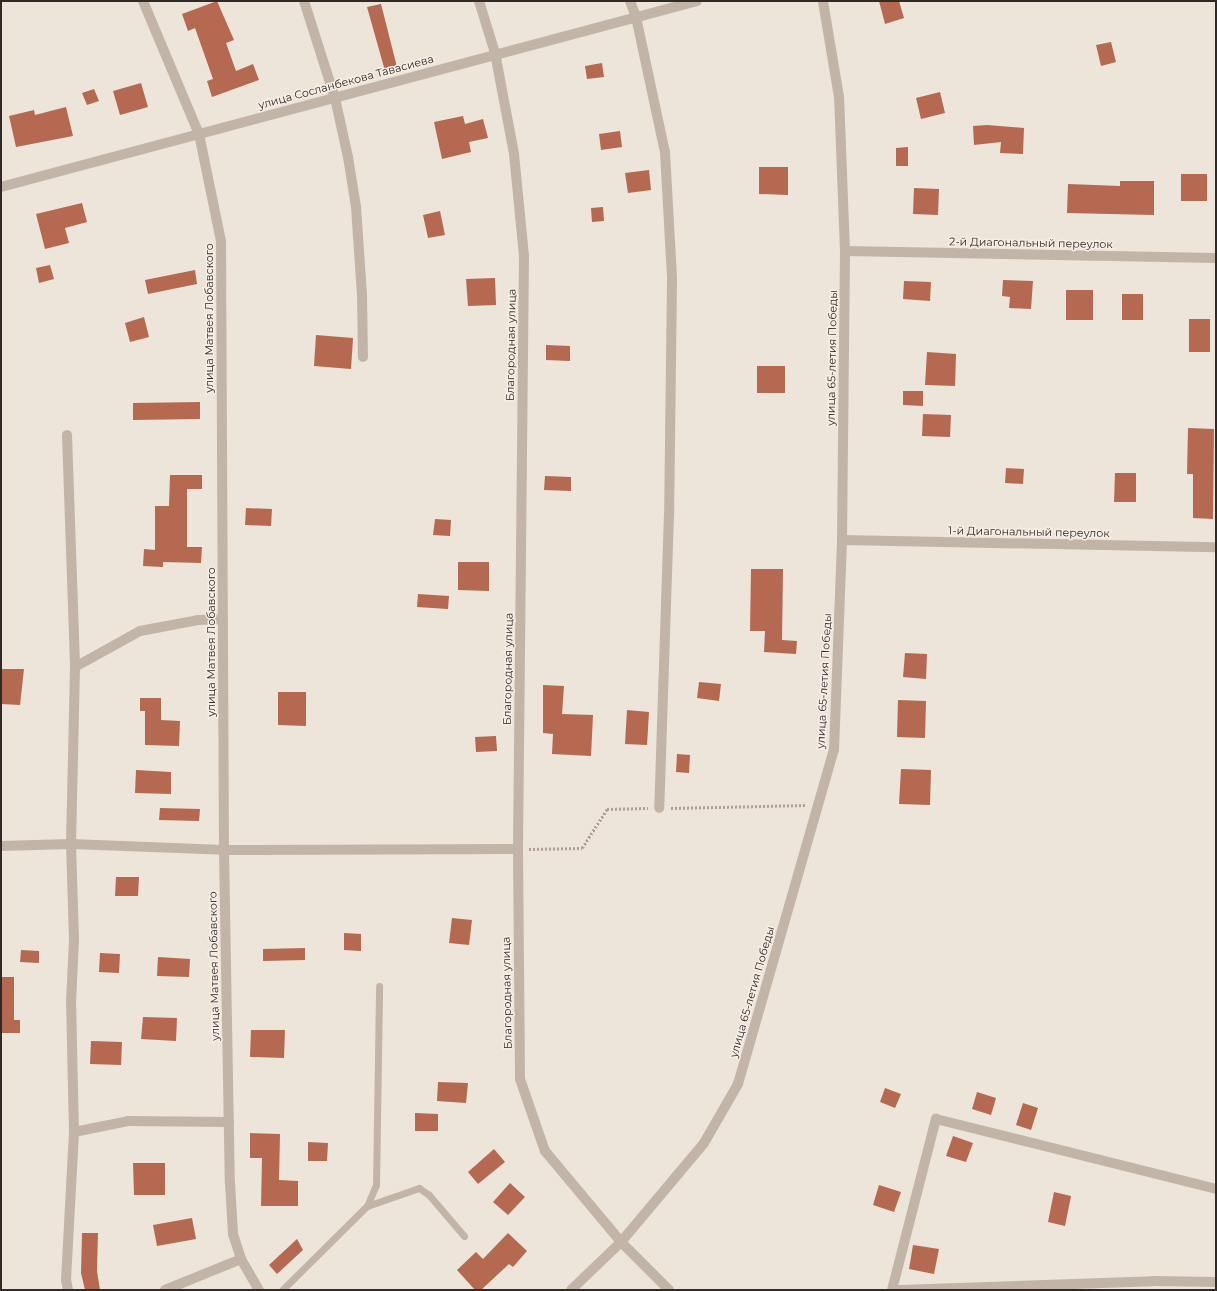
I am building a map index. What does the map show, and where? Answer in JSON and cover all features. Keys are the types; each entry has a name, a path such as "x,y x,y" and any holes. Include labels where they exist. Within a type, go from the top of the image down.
{"street":[{"name":"улица Матвея Лобавского","path":"143,1 199,134 221,241 224,850 229,1122 233,1234 241,1259 259,1290"},
{"path":"304,1 335,98 356,207 362,295 363,357"},
{"name":"Благородная улица","path":"479,1 495,53 514,154 524,256 518,849 520,1079 544,1151 621,1242 669,1290"},
{"path":"630,1 636,17 665,152 672,279 668,514 659,808"},
{"name":"улица Сосланбекова Тавасиева","path":"1,187 335,98 495,53 697,1"},
{"name":"улица 65-летия Победы","path":"571,1290 621,1242 704,1143 738,1084 834,750 842,540 845,251 839,97 823,1"},
{"name":"2-й Диагональный переулок","path":"845,251 1216,258"},
{"path":"67,435 75,667 72,844 74,940 71,1003 74,1132 66,1280 68,1290"},
{"name":"1-й Диагональный переулок","path":"842,540 1216,547"},
{"path":"75,667 140,631 198,620 223,619"},
{"path":"1,846 72,844 224,850 518,849"},
{"path":"892,1290 936,1119 1216,1189"},
{"path":"74,1132 128,1122 229,1122"},
{"path":"165,1290 241,1259"},
{"path":"900,1290 1153,1281 1216,1282"}],"lane":[{"path":"282,1290 367,1206 376,1185 379,986"},
{"path":"367,1206 419,1188 429,1194 464,1236"}],"building":[{"path":"217,1 234,40 226,43 236,71 253,64 259,80 212,97 207,81 213,79 195,28 188,31 182,14"},
{"path":"879,1 899,1 904,18 885,24"},
{"path":"381,4 397,67 385,71 367,7"},
{"path":"1111,42 1116,62 1101,66 1096,45"},
{"path":"602,63 604,77 587,79 585,66"},
{"path":"141,83 148,107 120,115 113,91"},
{"path":"94,89 99,101 87,105 82,93"},
{"path":"940,92 945,113 921,119 916,98"},
{"path":"66,107 73,136 16,147 9,116 34,110 35,115"},
{"path":"463,116 465,124 483,119 488,138 469,142 471,152 442,159 434,122"},
{"path":"987,125 1024,128 1023,154 1000,153 1001,142 974,145 973,126"},
{"path":"620,131 622,147 601,150 599,134"},
{"path":"908,147 908,166 896,166 896,148"},
{"path":"759,167 788,167 788,195 759,194"},
{"path":"649,170 651,190 628,193 625,173"},
{"path":"1181,174 1207,174 1207,201 1181,201"},
{"path":"1120,181 1154,181 1154,215 1067,213 1068,184 1120,186"},
{"path":"914,188 939,189 938,215 913,214"},
{"path":"82,203 87,222 65,228 69,243 45,249 36,214"},
{"path":"603,207 604,221 592,222 591,208"},
{"path":"440,211 445,235 428,238 423,215"},
{"path":"50,265 54,279 39,283 36,268"},
{"path":"195,270 197,284 148,294 145,280"},
{"path":"495,278 496,305 468,306 466,279"},
{"path":"1003,280 1033,281 1031,309 1009,308 1010,297 1002,296"},
{"path":"904,281 931,282 930,301 903,299"},
{"path":"1066,290 1093,290 1093,320 1066,320"},
{"path":"1122,294 1143,294 1143,320 1122,320"},
{"path":"144,317 149,337 130,342 125,323"},
{"path":"1189,319 1210,319 1210,352 1189,352"},
{"path":"316,335 353,338 351,369 314,366"},
{"path":"546,345 570,346 570,361 546,360"},
{"path":"927,352 956,354 955,386 925,385"},
{"path":"757,366 785,366 785,393 757,393"},
{"path":"903,391 923,391 923,406 903,405"},
{"path":"200,402 200,419 133,420 133,403"},
{"path":"923,414 951,415 950,437 922,436"},
{"path":"1188,428 1214,429 1213,519 1193,518 1193,474 1187,474"},
{"path":"1006,468 1024,469 1023,484 1005,483"},
{"path":"1115,473 1136,473 1136,502 1114,502"},
{"path":"170,475 202,475 202,489 187,489 187,547 202,547 201,563 163,562 163,567 143,566 144,549 155,550 155,506 169,506"},
{"path":"545,476 571,477 571,491 544,490"},
{"path":"246,508 272,509 271,526 245,525"},
{"path":"435,519 451,520 450,536 433,535"},
{"path":"458,562 489,562 489,591 458,590"},
{"path":"751,569 783,569 782,640 797,641 796,654 764,652 765,631 750,631"},
{"path":"418,594 449,596 448,609 417,607"},
{"path":"905,653 927,654 926,679 903,677"},
{"path":"1,669 24,669 20,705 1,704"},
{"path":"699,682 721,684 719,701 697,698"},
{"path":"543,685 564,686 562,714 593,715 591,756 552,754 553,734 543,733"},
{"path":"278,692 306,692 306,726 278,725"},
{"path":"140,698 161,698 161,720 180,721 179,746 145,745 145,711 140,711"},
{"path":"898,700 926,701 925,738 897,737"},
{"path":"627,710 649,712 647,745 625,744"},
{"path":"496,736 497,751 476,752 475,737"},
{"path":"677,754 690,755 689,773 676,772"},
{"path":"901,769 931,770 930,805 899,804"},
{"path":"136,770 171,772 171,794 135,793"},
{"path":"160,808 200,809 199,821 159,820"},
{"path":"116,877 139,877 138,896 115,896"},
{"path":"452,918 472,920 469,945 449,943"},
{"path":"344,933 361,934 361,951 344,950"},
{"path":"305,948 305,960 263,961 263,949"},
{"path":"21,950 39,951 39,963 20,962"},
{"path":"100,953 120,954 119,973 99,972"},
{"path":"158,957 190,959 189,977 157,976"},
{"path":"1,977 14,977 14,1020 20,1020 20,1033 1,1033"},
{"path":"143,1017 177,1018 176,1041 141,1039"},
{"path":"251,1030 285,1030 284,1058 250,1057"},
{"path":"91,1041 122,1042 121,1065 90,1064"},
{"path":"438,1082 468,1083 466,1103 437,1101"},
{"path":"885,1088 901,1094 895,1108 880,1102"},
{"path":"977,1092 996,1098 991,1115 972,1109"},
{"path":"1023,1103 1038,1108 1031,1130 1016,1125"},
{"path":"415,1113 438,1114 438,1131 415,1131"},
{"path":"250,1133 280,1134 279,1180 298,1181 298,1206 261,1206 262,1158 250,1158"},
{"path":"953,1136 973,1143 966,1162 946,1156"},
{"path":"308,1142 328,1143 327,1161 308,1161"},
{"path":"494,1149 505,1162 478,1184 468,1172"},
{"path":"133,1163 165,1163 165,1195 134,1195"},
{"path":"510,1183 525,1197 508,1215 493,1202"},
{"path":"879,1185 901,1192 894,1212 873,1205"},
{"path":"1054,1192 1071,1196 1065,1226 1048,1222"},
{"path":"192,1218 196,1239 157,1246 153,1225"},
{"path":"82,1233 98,1233 97,1271 100,1290 85,1290 81,1273"},
{"path":"508,1233 527,1251 513,1267 509,1264 481,1290 475,1290 457,1270 476,1252 483,1259"},
{"path":"297,1239 303,1250 277,1274 269,1265"},
{"path":"913,1245 939,1249 934,1274 909,1269"}]}
